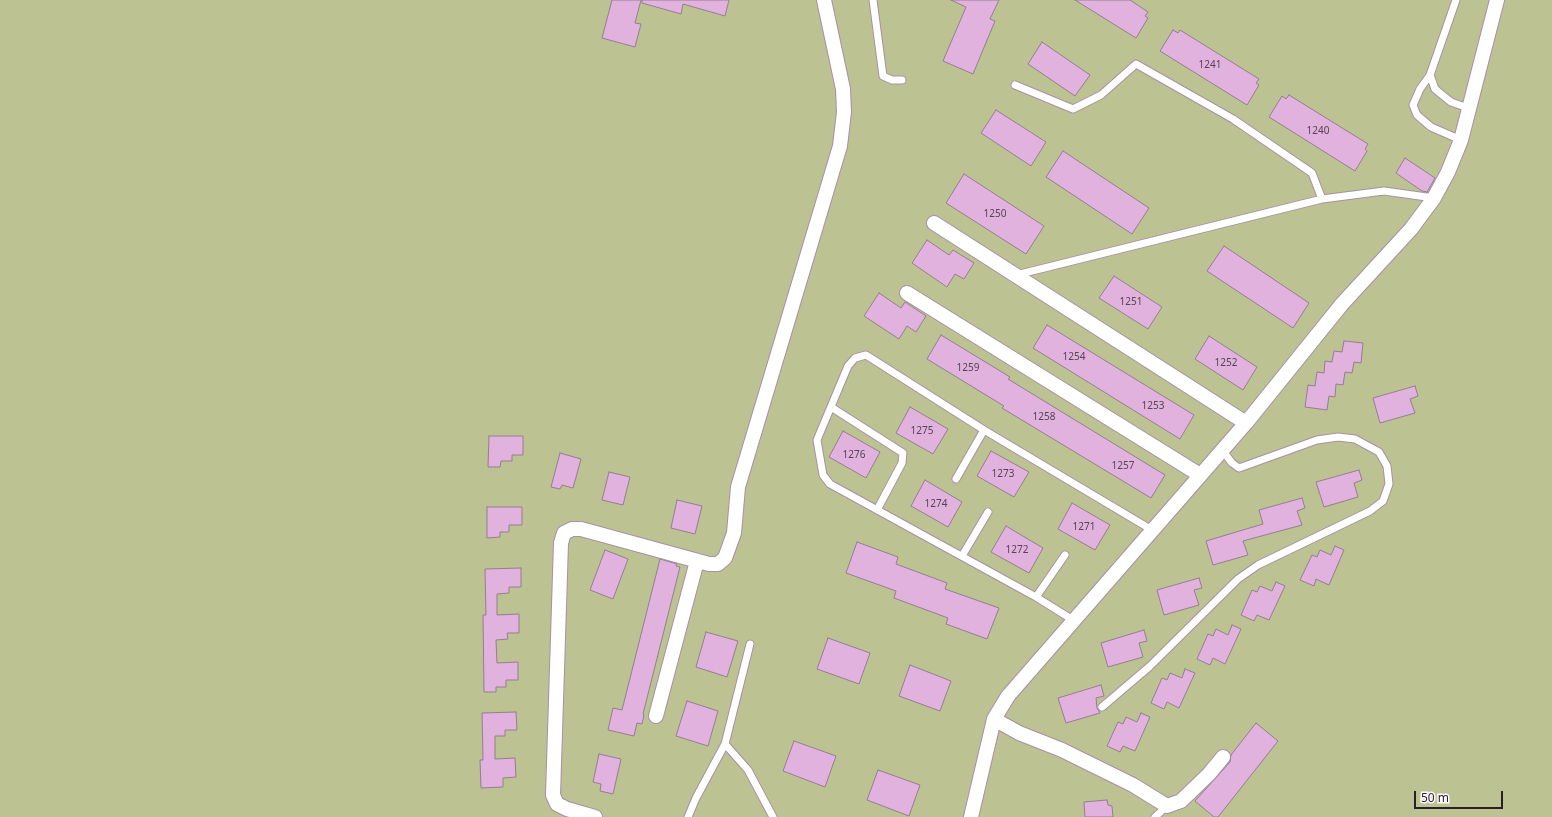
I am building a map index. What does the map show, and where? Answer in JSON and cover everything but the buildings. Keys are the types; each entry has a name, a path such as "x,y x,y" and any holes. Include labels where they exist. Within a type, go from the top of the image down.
{"street":[{"path":"595,817 567,810 557,804 553,795 561,543 564,533 572,529 581,529 709,564 718,564 725,558 734,533 738,487 840,146 844,112 843,89 824,0"},
{"path":"971,817 994,719 1008,696 1246,423 1342,304 1411,230 1434,198 1448,172 1461,140 1497,0"},
{"path":"934,223 1246,423"},
{"path":"907,293 1200,475"},
{"path":"656,716 698,561"},
{"path":"994,719 1019,733 1062,750 1133,785 1167,806 1181,801 1209,774 1223,757"}],"lane":[{"path":"874,0 883,76 892,80 902,80"},
{"path":"1456,0 1430,75 1420,88 1413,105 1417,115 1431,127 1461,140"},
{"path":"1015,85 1073,109 1101,95 1136,64 1233,119 1312,173 1322,199"},
{"path":"1430,75 1435,89 1451,102 1468,108"},
{"path":"1015,275 1322,199 1384,191 1434,198"},
{"path":"1073,620 1036,597 830,484 823,474 817,440 848,366 855,358 866,355 984,430 1152,530"},
{"path":"831,407 903,453 902,463 877,510"},
{"path":"956,479 984,430"},
{"path":"1102,707 1149,667 1238,579 1258,565 1370,511 1383,501 1389,484 1387,466 1379,452 1354,439 1338,437 1317,440 1239,468 1232,463 1222,450"},
{"path":"962,556 988,512"},
{"path":"1036,597 1065,556"},
{"path":"688,817 696,798 725,744 750,644"},
{"path":"725,744 748,770 773,817"},
{"path":"1155,817 1167,806"}],"green space":[{"path":"0,0 1552,0 1552,817 0,817"}]}
